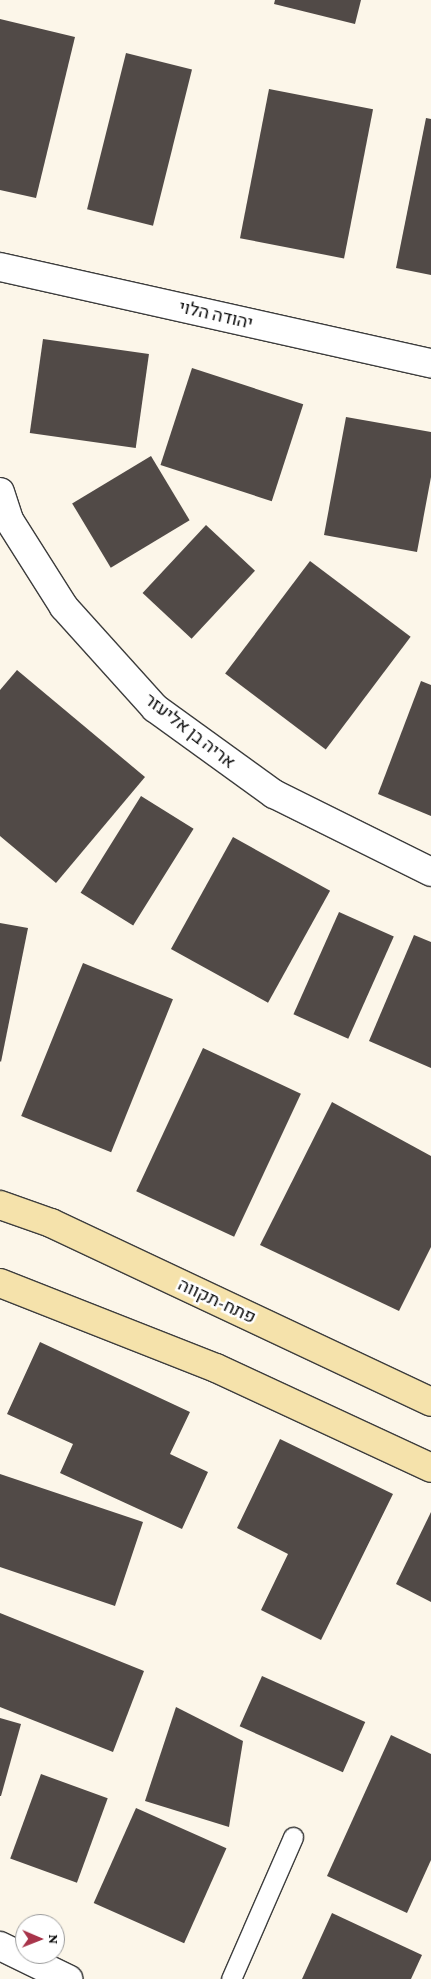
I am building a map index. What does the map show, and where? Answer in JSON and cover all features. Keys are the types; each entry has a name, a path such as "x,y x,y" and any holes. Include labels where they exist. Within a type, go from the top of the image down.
{"main road":[{"name":"פתח-תקווה","path":"0,1205 51,1223 431,1402"},
{"path":"0,1283 216,1368 431,1468"}],"street":[{"name":"יהודה הלוי","path":"0,267 431,363"},
{"name":"אריה בן אליעזר","path":"0,492 9,520 64,606 155,708 274,794 431,872"},
{"path":"0,1946 68,1979"}],"lane":[{"path":"231,1979 293,1837"}],"building":[{"path":"275,0 361,0 355,24 274,4"},
{"path":"0,19 75,37 36,198 0,190"},
{"path":"126,53 192,69 153,226 87,209"},
{"path":"269,89 373,109 344,258 240,238"},
{"path":"426,118 431,119 431,275 396,268"},
{"path":"43,339 149,354 136,448 30,433"},
{"path":"192,368 303,404 272,501 160,465"},
{"path":"346,417 431,432 431,477 417,552 324,535"},
{"path":"151,456 190,520 111,568 72,503"},
{"path":"206,525 255,571 192,639 143,593"},
{"path":"310,561 411,637 326,749 225,674"},
{"path":"17,670 145,777 56,883 0,836 0,690"},
{"path":"421,681 431,685 431,816 378,794"},
{"path":"141,796 194,829 133,926 81,893"},
{"path":"233,837 330,891 268,1003 171,949"},
{"path":"339,912 394,936 348,1039 293,1014"},
{"path":"0,923 28,928 1,1062 0,1061"},
{"path":"414,935 431,942 431,1068 369,1041"},
{"path":"83,963 173,999 111,1152 21,1116"},
{"path":"203,1048 301,1094 234,1237 136,1191"},
{"path":"332,1102 431,1156 431,1247 399,1311 260,1245"},
{"path":"40,1342 190,1412 170,1454 208,1472 182,1529 60,1473 73,1444 7,1414"},
{"path":"280,1439 393,1494 321,1640 261,1610 288,1554 237,1528"},
{"path":"0,1474 143,1522 115,1606 0,1567"},
{"path":"431,1512 431,1602 396,1584"},
{"path":"0,1613 144,1671 113,1752 0,1707"},
{"path":"262,1676 365,1722 343,1772 240,1726"},
{"path":"176,1707 243,1741 229,1827 145,1801"},
{"path":"0,1718 21,1724 1,1796 0,1796"},
{"path":"391,1735 431,1754 431,1860 407,1913 327,1876"},
{"path":"41,1774 108,1798 77,1883 10,1859"},
{"path":"136,1808 226,1848 184,1943 94,1903"},
{"path":"332,1913 422,1955 411,1979 302,1979"}]}
